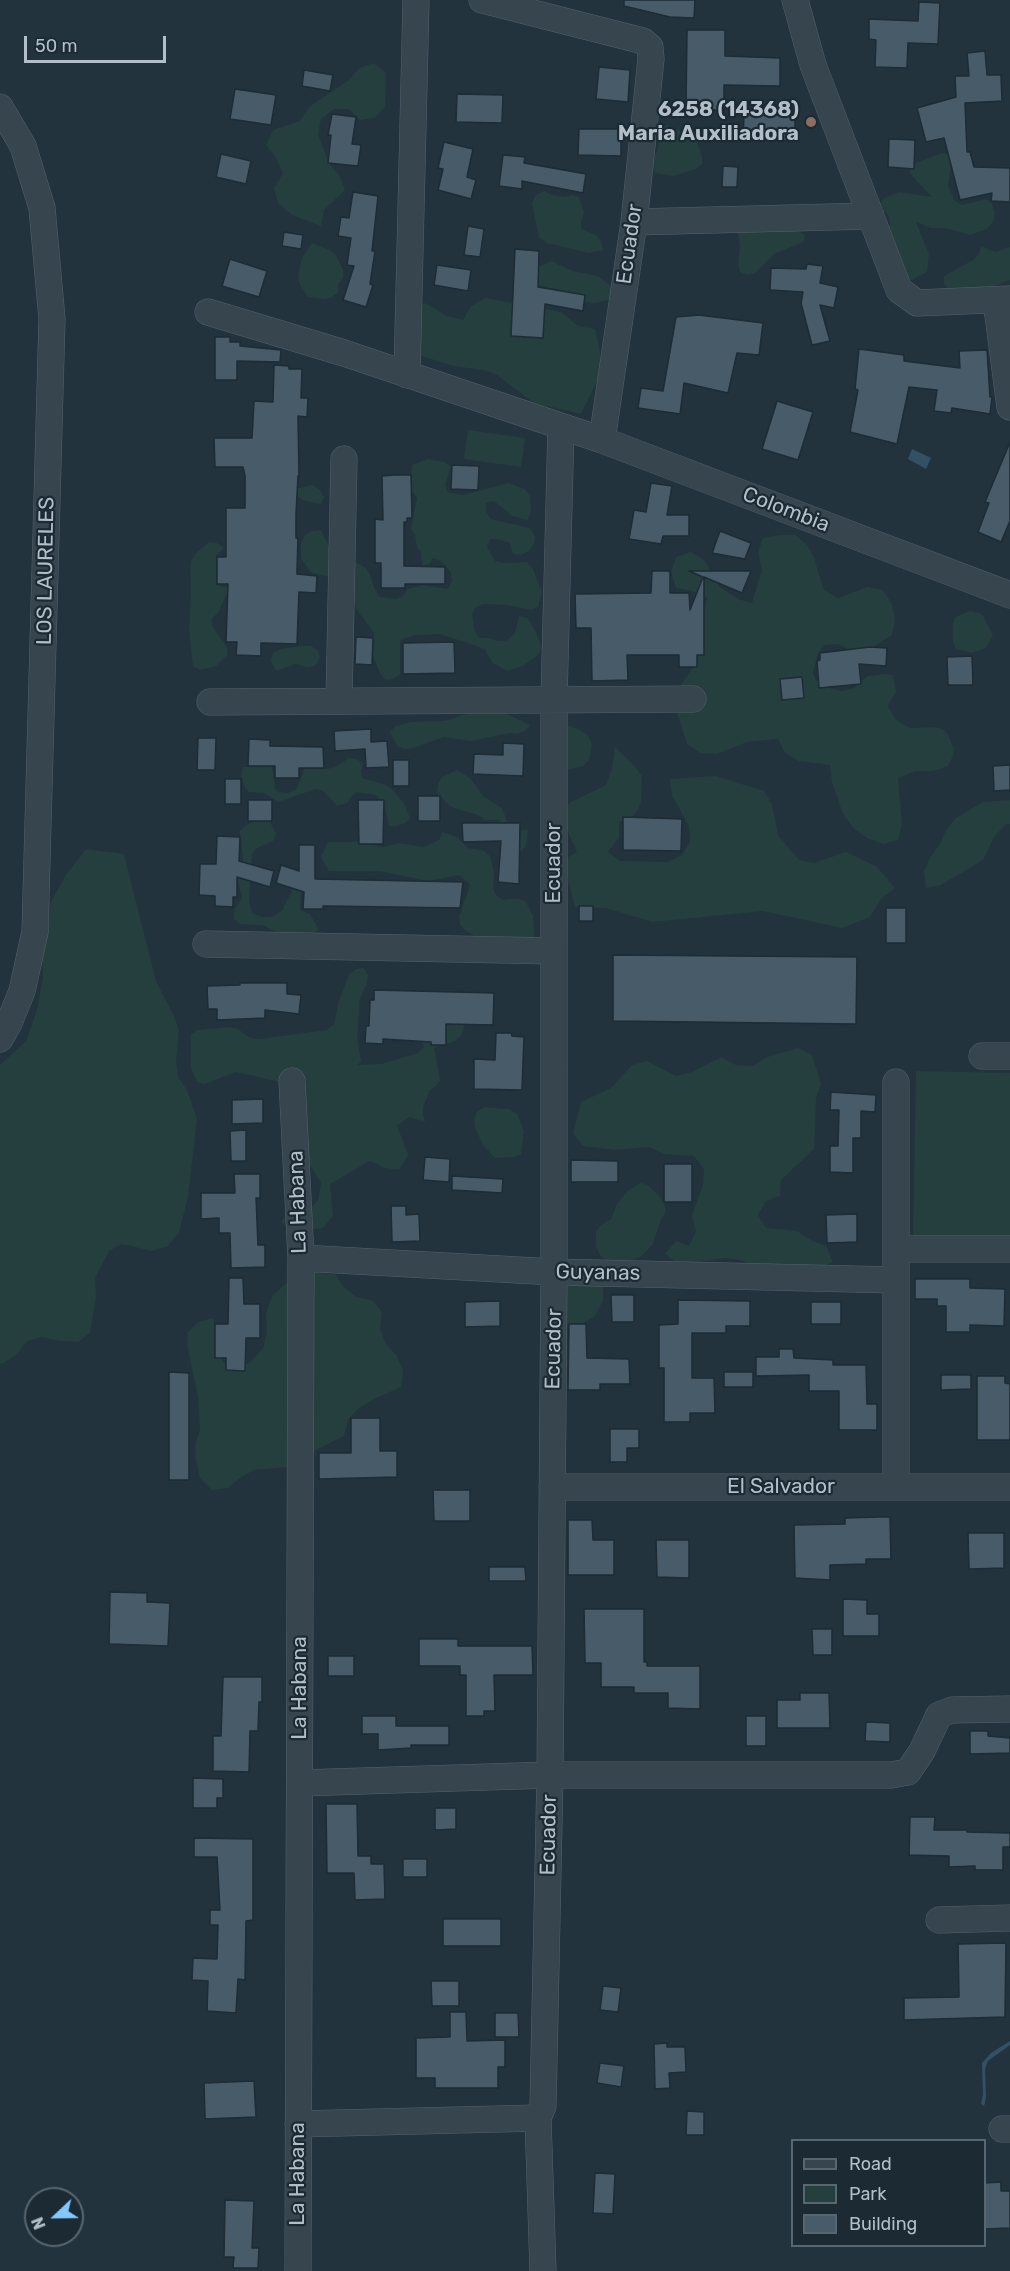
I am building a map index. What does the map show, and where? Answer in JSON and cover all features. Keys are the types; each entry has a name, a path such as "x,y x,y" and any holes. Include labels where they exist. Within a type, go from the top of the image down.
{"street":[{"path":"407,375 416,0"},
{"name":"Ecuador","path":"482,0 643,41 650,47 651,59 634,222 602,440"},
{"path":"795,0 813,65 899,290 917,303 1003,299 1010,408"},
{"name":"LOS LAURELES","path":"0,107 23,146 42,208 52,319 35,932 22,990 0,1039"},
{"path":"634,222 871,216"},
{"name":"Colombia","path":"208,312 344,353 602,440 1010,595"},
{"name":"Ecuador","path":"543,2271 538,2118 543,2106 550,1775 554,1272 554,700 561,427"},
{"path":"339,701 344,459"},
{"path":"210,702 693,699"},
{"path":"206,944 554,951"},
{"path":"982,1056 1010,1056"},
{"path":"896,1082 896,1487"},
{"name":"La Habana","path":"293,1093 301,1258 297,2271"},
{"path":"896,1249 1010,1249"},
{"name":"Guyanas","path":"301,1258 554,1272 896,1280"},
{"name":"El Salvador","path":"552,1487 1010,1487"},
{"path":"300,1783 550,1775 891,1775 908,1772 922,1751 939,1715 952,1710 1010,1709"},
{"path":"939,1920 1010,1918"},
{"path":"298,2124 538,2118"}],"green space":[{"path":"374,63 386,73 385,106 375,118 360,120 349,109 334,109 321,119 318,134 329,163 339,175 345,190 324,210 321,226 292,215 278,203 274,188 283,173 276,158 266,145 273,130 300,121 309,107 349,80 359,68"},
{"path":"666,125 696,139 702,156 702,164 696,169 673,176 655,173 651,165 658,149 660,131"},
{"path":"941,153 949,154 952,162 948,186 955,201 962,205 986,199 992,204 995,213 993,222 987,229 970,235 946,228 931,228 916,222 929,254 927,272 912,280 902,279 877,246 890,224 889,217 880,204 884,198 899,192 932,197 911,175 908,166"},
{"path":"544,191 552,195 579,197 584,213 581,229 596,235 601,241 603,250 589,253 547,243 539,237 532,203 536,195"},
{"path":"737,229 797,230 805,235 804,242 774,254 755,273 748,275 740,272 738,264 740,245"},
{"path":"312,243 336,255 343,270 338,292 332,297 325,299 308,297 299,283 298,275 302,258"},
{"path":"981,246 995,252 1010,247 1010,280 973,295 949,290 944,284 944,276 973,260 979,254"},
{"path":"551,261 573,271 598,276 611,286 613,294 609,300 594,303 579,301 562,291 539,285 536,268"},
{"path":"485,298 561,312 578,326 595,329 600,351 601,373 581,414 534,403 497,375 421,356 408,344 417,305 425,303 447,316 463,320 471,306"},
{"path":"468,430 525,438 521,467 464,459"},
{"path":"428,459 445,462 451,467 445,485 448,492 463,495 509,483 525,489 530,496 531,513 527,520 512,516 494,501 486,503 486,512 491,519 530,528 535,536 534,544 529,551 521,555 513,554 510,543 497,539 490,539 487,547 495,561 527,562 533,569 542,592 538,607 531,610 507,605 483,604 475,608 472,615 475,632 480,638 497,641 506,641 515,633 519,616 527,618 542,648 538,655 523,666 507,671 493,663 485,650 477,646 440,634 415,635 400,640 400,674 393,679 385,680 380,673 373,656 374,633 357,610 354,602 351,559 366,568 380,597 396,599 403,596 407,589 422,585 448,589 452,580 450,571 441,561 433,558 429,564 422,566 421,552 417,548 415,535 411,528 417,498 411,489 412,465"},
{"path":"312,485 320,490 324,497 321,504 298,497 296,489"},
{"path":"321,530 331,551 330,577 312,573 301,559 301,543 305,535 311,531"},
{"path":"796,535 807,545 814,558 824,590 838,598 867,587 883,590 892,604 895,619 892,635 865,652 857,654 838,644 825,645 818,653 813,673 816,680 825,687 842,691 854,688 867,676 893,675 896,692 888,706 896,720 910,728 942,729 948,734 954,749 948,766 933,771 915,771 898,778 902,824 898,840 883,844 867,838 854,829 843,814 832,782 830,765 799,761 785,753 778,739 747,742 717,754 700,753 687,744 676,709 678,689 696,663 699,647 698,631 707,598 693,591 676,588 671,572 676,557 691,552 704,560 720,587 738,599 752,603 762,570 758,553 763,538"},
{"path":"209,542 217,543 224,548 216,556 216,585 229,588 218,613 212,618 212,626 227,647 227,655 216,666 200,670 193,666 189,631 190,570 195,554"},
{"path":"970,611 982,614 993,635 986,648 972,653 956,649 953,641 955,617"},
{"path":"311,646 318,650 320,658 315,666 307,667 296,664 276,671 271,661 273,653 280,649"},
{"path":"479,710 505,713 530,725 518,734 510,733 471,741 444,737 405,749 397,746 390,732 395,726 411,722 445,721"},
{"path":"558,722 582,731 589,737 592,744 589,760 583,766 567,770 558,769"},
{"path":"615,747 642,776 641,802 638,810 633,816 619,822 619,838 608,852 620,861 668,862 682,855 690,842 689,826 672,796 670,779 716,776 764,791 772,804 778,835 799,860 814,863 846,852 876,866 895,888 882,898 870,917 842,928 763,911 652,922 606,908 575,907 563,860 577,852 566,828 565,811 569,803 606,785 612,768"},
{"path":"349,758 363,763 362,778 386,785 393,790 404,803 410,818 405,823 389,826 383,802 376,795 355,792 347,803 337,806 323,791 316,789 278,802 264,793 249,792 244,786 241,774 243,767 261,767 267,762 272,767 275,788 278,792 288,793 296,790 305,768 327,769"},
{"path":"457,770 470,778 484,797 502,808 511,831 528,830 526,846 520,852 512,852 499,820 485,820 478,815 454,808 447,804 437,792 442,777"},
{"path":"1010,800 1010,824 1006,824 994,837 983,860 941,885 926,888 924,871 946,830 956,818 983,802"},
{"path":"261,819 269,820 276,834 273,841 257,848 252,854 249,901 252,913 262,917 271,917 282,911 294,886 301,888 300,910 310,914 319,930 303,936 280,934 265,926 240,924 234,919 234,911 242,897 236,876 243,861 240,831 246,825"},
{"path":"442,832 457,837 468,848 484,851 490,856 494,872 493,888 496,895 503,900 518,898 526,902 533,916 535,941 497,948 466,931 460,925 459,917 470,885 459,875 428,881 380,871 329,871 321,857 328,842 359,842 383,847 399,843 424,847 439,840"},
{"path":"86,849 124,854 156,981 179,1031 176,1061 178,1077 187,1090 197,1119 188,1197 179,1232 168,1246 152,1251 122,1244 109,1251 95,1278 96,1297 90,1333 78,1342 42,1337 27,1341 17,1354 0,1364 0,1065 26,1041 37,1010 43,977 41,939 48,907 65,876"},
{"path":"364,968 368,975 360,998 357,1038 361,1061 358,1065 381,1064 418,1053 424,1047 413,1023 460,1012 464,1028 461,1036 455,1041 434,1048 440,1080 430,1090 423,1107 425,1122 410,1117 397,1125 408,1155 399,1170 385,1168 370,1161 330,1184 333,1216 323,1228 293,1232 281,1222 292,1210 307,1213 318,1200 321,1183 304,1155 284,1083 236,1072 205,1084 197,1082 191,1068 191,1034 198,1030 229,1027 238,1029 250,1038 259,1039 327,1030 334,1024 339,1000 349,975 356,969"},
{"path":"798,1048 812,1055 821,1084 816,1098 814,1149 781,1180 780,1196 766,1201 758,1215 766,1228 797,1231 826,1246 833,1262 818,1268 754,1266 740,1260 724,1258 677,1263 665,1254 676,1241 689,1246 696,1231 692,1216 703,1184 704,1169 694,1156 664,1154 649,1147 617,1150 583,1146 573,1134 581,1102 611,1088 632,1065 647,1061 676,1076 692,1072 721,1057 736,1065 753,1066 767,1057"},
{"path":"916,1071 1010,1073 1010,1240 913,1238"},
{"path":"484,1107 509,1109 517,1114 524,1131 521,1154 514,1157 495,1158 483,1145 475,1128 474,1119 477,1112"},
{"path":"641,1183 648,1185 661,1198 665,1206 665,1213 653,1244 640,1257 625,1262 607,1261 596,1247 596,1231 611,1219 617,1204 627,1191"},
{"path":"316,1273 335,1274 344,1287 356,1297 372,1300 382,1312 380,1329 386,1344 397,1356 403,1370 401,1387 358,1409 348,1420 344,1436 287,1467 254,1470 228,1488 212,1490 200,1478 196,1461 195,1445 200,1430 198,1397 187,1333 198,1322 213,1318 223,1362 238,1369 252,1361 263,1348 267,1332 266,1314 272,1296 286,1283"},
{"path":"551,1273 603,1286 603,1301 595,1316 581,1324 565,1324"}],"water":[{"path":"912,449 931,458 926,469 908,459"},
{"path":"1010,2041 1010,2045 988,2061 985,2069 984,2106 981,2104 982,2063 991,2053"}],"building":[{"path":"624,0 695,0 694,18 670,17 624,6"},
{"path":"919,2 940,3 938,44 908,43 907,68 875,67 876,40 869,39 869,19 918,21"},
{"path":"687,30 725,30 725,56 780,58 780,86 724,85 724,111 686,107"},
{"path":"985,51 987,75 1001,75 1002,101 965,103 967,152 970,152 974,167 1010,168 1010,202 991,201 992,193 960,200 944,138 926,142 917,108 956,97 955,76 969,76 967,53"},
{"path":"599,67 630,70 628,102 596,99"},
{"path":"304,70 333,75 330,91 302,86"},
{"path":"235,89 276,95 271,125 230,119"},
{"path":"457,94 503,95 502,123 456,122"},
{"path":"332,114 356,117 352,144 361,145 358,166 328,163 331,135 328,135"},
{"path":"744,114 795,115 795,141 743,140"},
{"path":"579,129 621,129 621,156 578,155"},
{"path":"889,139 915,140 914,169 888,167"},
{"path":"444,142 473,149 467,177 476,180 471,199 438,190 443,169 438,168"},
{"path":"221,154 251,161 246,184 216,177"},
{"path":"503,155 525,157 524,163 586,174 583,193 522,181 522,189 499,186"},
{"path":"723,166 738,167 737,187 722,187"},
{"path":"353,192 378,196 372,251 375,251 370,284 373,285 366,307 343,300 354,266 347,265 351,238 338,236 341,217 349,218"},
{"path":"468,226 484,229 480,257 464,255"},
{"path":"284,232 303,235 301,249 282,246"},
{"path":"515,249 539,251 538,287 585,295 583,311 545,304 543,338 511,336"},
{"path":"230,259 267,271 259,297 222,286"},
{"path":"807,264 823,266 820,283 838,287 834,308 820,305 830,341 812,345 801,303 803,292 770,290 771,268 806,269"},
{"path":"437,265 471,270 468,291 434,285"},
{"path":"699,315 763,323 759,355 737,353 728,393 684,383 680,414 638,408 641,388 663,391 676,317"},
{"path":"215,337 230,337 230,342 240,342 240,346 281,350 280,362 237,361 237,380 215,380"},
{"path":"859,349 904,355 904,361 960,368 959,351 987,350 990,397 992,397 990,414 952,408 951,413 934,411 937,390 909,387 897,444 850,432 858,390 855,389"},
{"path":"274,365 289,366 289,369 302,369 301,398 308,398 307,417 298,416 297,574 317,576 316,593 299,592 297,644 261,643 261,656 236,655 237,642 226,642 228,584 217,584 217,557 226,557 226,508 245,508 245,476 243,467 215,467 214,438 252,438 254,401 273,402"},
{"path":"777,401 813,412 798,460 762,449"},
{"path":"1010,442 1010,521 1001,542 978,532 989,503 985,502"},
{"path":"452,465 479,466 478,490 451,489"},
{"path":"411,475 412,518 407,518 407,522 404,522 404,566 445,567 445,584 405,584 405,588 381,588 381,563 375,563 375,519 383,520 382,476"},
{"path":"651,483 672,486 667,515 689,515 689,536 663,536 661,544 629,539 634,510 646,512"},
{"path":"720,531 751,543 745,559 712,553"},
{"path":"652,571 670,571 670,593 689,593 690,610 703,577 689,571 751,571 742,593 704,577 704,655 697,655 697,667 679,667 679,655 627,655 628,680 592,681 591,628 576,628 575,594 651,593"},
{"path":"356,637 373,638 372,665 355,664"},
{"path":"454,642 455,673 403,674 403,643"},
{"path":"870,647 887,648 886,666 859,664 861,684 819,688 817,661 820,660 820,653"},
{"path":"972,656 973,685 948,685 947,657"},
{"path":"802,677 804,698 782,700 780,679"},
{"path":"371,729 371,742 387,741 389,767 366,768 365,749 335,751 334,731"},
{"path":"198,738 216,738 215,770 197,770"},
{"path":"249,739 270,740 270,746 323,747 324,768 299,768 299,778 275,778 275,766 248,766"},
{"path":"503,743 524,744 523,776 473,774 474,754 503,755"},
{"path":"393,760 409,760 409,786 393,786"},
{"path":"1010,765 1010,790 994,791 993,766"},
{"path":"225,779 241,779 241,804 225,804"},
{"path":"418,796 440,796 440,821 418,821"},
{"path":"248,800 272,800 272,821 248,821"},
{"path":"358,800 384,800 383,844 359,844"},
{"path":"623,817 682,819 681,851 623,850"},
{"path":"462,823 520,823 519,884 498,882 501,841 463,842"},
{"path":"217,836 240,837 239,861 274,871 270,887 237,877 237,897 233,897 233,907 215,906 215,896 199,895 200,864 216,864"},
{"path":"299,845 315,845 315,879 463,882 460,908 323,906 323,909 303,909 304,892 276,883 281,865 299,871"},
{"path":"579,906 593,906 593,921 579,921"},
{"path":"886,908 906,908 906,943 886,943"},
{"path":"613,955 857,957 856,1024 613,1021"},
{"path":"240,983 287,983 287,994 301,995 299,1014 265,1010 265,1018 217,1020 217,1009 208,1009 207,986 240,985"},
{"path":"374,990 494,993 493,1025 446,1024 446,1045 383,1039 383,1044 365,1043 366,1026 369,1026 370,1000 374,1000"},
{"path":"496,1033 511,1033 512,1036 524,1037 522,1090 474,1089 474,1059 495,1060"},
{"path":"831,1092 876,1095 875,1112 861,1111 861,1138 853,1138 853,1173 830,1172 830,1146 838,1146 839,1110 830,1110"},
{"path":"263,1099 263,1123 232,1124 232,1100"},
{"path":"246,1130 246,1161 231,1161 230,1131"},
{"path":"425,1157 450,1159 449,1182 423,1180"},
{"path":"571,1160 618,1161 618,1182 571,1182"},
{"path":"664,1164 692,1164 692,1202 664,1202"},
{"path":"234,1174 260,1174 260,1198 256,1198 258,1245 265,1245 265,1267 231,1268 230,1233 219,1233 219,1218 201,1219 201,1193 235,1193"},
{"path":"452,1176 503,1179 502,1193 452,1190"},
{"path":"391,1206 406,1206 406,1215 419,1214 420,1241 392,1242"},
{"path":"857,1214 857,1242 827,1243 826,1215"},
{"path":"229,1278 243,1278 244,1304 260,1304 260,1338 246,1338 245,1371 226,1370 226,1358 215,1358 215,1324 228,1324"},
{"path":"915,1279 970,1279 970,1288 1005,1289 1004,1326 970,1325 970,1332 946,1332 946,1306 937,1306 937,1299 915,1299"},
{"path":"611,1295 634,1295 634,1322 612,1322"},
{"path":"678,1300 750,1301 750,1326 726,1326 726,1333 692,1333 692,1378 714,1378 715,1413 690,1413 690,1422 664,1422 664,1368 659,1368 659,1325 678,1324"},
{"path":"500,1301 500,1326 465,1327 465,1302"},
{"path":"811,1302 841,1302 841,1324 811,1324"},
{"path":"569,1324 586,1324 587,1358 629,1359 630,1384 600,1384 600,1390 568,1390"},
{"path":"779,1349 793,1349 794,1358 833,1360 833,1365 866,1365 867,1404 877,1404 877,1430 839,1430 839,1391 809,1391 809,1375 756,1376 756,1357 779,1357"},
{"path":"169,1372 189,1373 189,1480 169,1480"},
{"path":"724,1372 753,1372 753,1387 724,1387"},
{"path":"941,1375 971,1375 971,1389 941,1390"},
{"path":"977,1376 1005,1376 1005,1383 1010,1384 1010,1440 977,1440"},
{"path":"351,1418 380,1418 380,1451 397,1451 397,1477 319,1479 319,1453 351,1453"},
{"path":"610,1429 639,1429 639,1448 627,1448 627,1462 610,1462"},
{"path":"433,1490 470,1490 470,1521 434,1521"},
{"path":"890,1517 891,1559 866,1559 866,1564 830,1565 830,1580 795,1578 794,1525 845,1524 845,1518"},
{"path":"568,1520 592,1520 593,1540 614,1540 614,1575 568,1575"},
{"path":"968,1533 1004,1533 1004,1568 969,1569"},
{"path":"656,1540 689,1540 689,1578 657,1577"},
{"path":"489,1567 525,1567 526,1581 489,1581"},
{"path":"110,1592 147,1593 147,1602 170,1603 168,1646 109,1644"},
{"path":"843,1599 867,1600 867,1614 879,1614 879,1636 843,1636"},
{"path":"584,1609 644,1609 644,1662 647,1662 647,1666 700,1666 700,1709 668,1708 668,1693 634,1693 634,1687 601,1687 601,1663 585,1663"},
{"path":"812,1629 832,1629 832,1655 813,1655"},
{"path":"419,1639 458,1639 458,1646 532,1646 533,1675 494,1675 495,1711 484,1711 484,1716 466,1716 466,1675 460,1675 460,1666 419,1666"},
{"path":"328,1656 354,1656 354,1676 328,1676"},
{"path":"223,1677 262,1677 262,1702 259,1702 258,1731 250,1731 249,1772 213,1771 213,1736 221,1736"},
{"path":"800,1693 829,1693 830,1728 777,1728 777,1700 800,1700"},
{"path":"362,1716 396,1716 396,1726 449,1726 449,1745 411,1745 411,1748 378,1750 378,1734 362,1734"},
{"path":"746,1716 766,1716 766,1746 746,1746"},
{"path":"866,1722 890,1723 890,1742 865,1741"},
{"path":"970,1731 988,1731 988,1736 1010,1738 1010,1753 970,1754"},
{"path":"193,1778 223,1779 223,1798 217,1798 217,1808 193,1808"},
{"path":"326,1804 357,1804 358,1856 371,1856 371,1864 384,1864 385,1899 355,1900 354,1873 327,1873"},
{"path":"435,1808 456,1808 456,1829 435,1830"},
{"path":"910,1817 935,1817 934,1830 1010,1833 1010,1847 1003,1847 1003,1870 975,1870 975,1866 949,1867 949,1856 909,1855"},
{"path":"194,1838 253,1839 253,1920 246,1921 245,1980 238,1979 236,2013 207,2011 208,1981 192,1980 193,1958 217,1959 218,1925 210,1925 210,1910 220,1910 217,1857 194,1857"},
{"path":"403,1859 427,1859 427,1877 403,1877"},
{"path":"443,1919 501,1919 501,1946 443,1946"},
{"path":"1006,1943 1005,2017 904,2020 904,1998 959,1997 958,1944"},
{"path":"431,1981 459,1981 459,2006 432,2006"},
{"path":"603,1986 621,1988 618,2012 600,2010"},
{"path":"450,2012 466,2012 467,2041 505,2040 505,2067 498,2067 498,2088 435,2088 435,2078 416,2078 416,2038 450,2037"},
{"path":"495,2013 518,2013 519,2037 495,2037"},
{"path":"667,2043 667,2047 685,2047 686,2072 669,2073 670,2088 655,2089 654,2044"},
{"path":"600,2063 624,2066 621,2087 597,2083"},
{"path":"254,2081 256,2117 205,2119 204,2083"},
{"path":"687,2111 704,2112 704,2135 686,2135"},
{"path":"595,2173 615,2174 613,2214 593,2213"},
{"path":"1001,2182 1001,2191 1010,2191 1010,2228 986,2229 986,2183"},
{"path":"225,2200 254,2201 252,2248 259,2248 258,2268 233,2268 234,2257 224,2257"}],"place":[{"name":"6258 (14368) Maria Auxiliadora","path":"811,122"}]}
